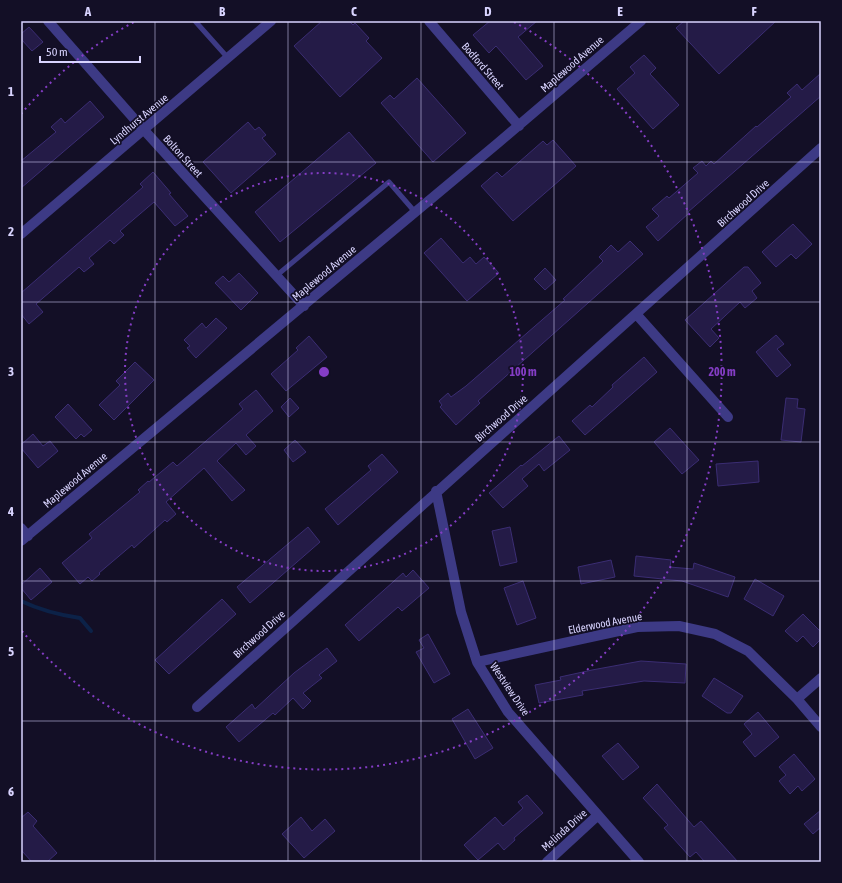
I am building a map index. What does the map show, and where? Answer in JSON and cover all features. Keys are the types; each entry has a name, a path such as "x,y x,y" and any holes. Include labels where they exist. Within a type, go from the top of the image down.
{"street":[{"name":"Bolton Street","path":"48,21 144,130 304,306"},
{"name":"Lyndhurst Avenue","path":"21,234 271,21"},
{"name":"Bodford Street","path":"429,21 519,126"},
{"name":"Maplewood Avenue","path":"23,535 304,306 519,126 641,21"},
{"name":"Birchwood Drive","path":"197,706 821,148"},
{"path":"636,315 728,416"},
{"name":"Westview Drive","path":"436,491 461,612 477,662 508,712 597,816 639,862"},
{"name":"Elderwood Avenue","path":"477,662 637,627 679,626 716,634 748,650 797,699 821,727"},
{"path":"797,699 821,678"},
{"name":"Melinda Drive","path":"547,862 597,816"}],"lane":[{"path":"195,21 228,58"},
{"path":"276,276 389,182 415,212"}],"building":[{"path":"322,21 349,21 353,25 355,23 369,38 366,41 382,58 340,97 294,46"},
{"path":"490,21 537,21 518,37 543,66 526,80 496,46 489,53 473,35"},
{"path":"684,21 776,21 719,74 676,28"},
{"path":"29,27 43,42 32,51 21,39 21,34"},
{"path":"644,55 656,68 650,74 679,105 653,129 617,89 635,73 630,67"},
{"path":"821,73 821,96 688,212 689,213 658,241 646,227 659,216 652,209 667,196 669,198 698,173 693,168 702,161 706,166 711,161 714,164 756,126 757,127 791,97 787,93 797,84 802,90"},
{"path":"417,78 466,133 433,162 381,103 390,95 394,99"},
{"path":"90,101 104,117 21,188 21,161 56,132 51,127 61,118 65,123"},
{"path":"248,122 255,130 259,127 266,135 262,138 276,154 231,193 203,162"},
{"path":"349,132 376,163 280,242 255,212"},
{"path":"553,140 576,166 513,221 481,186 497,172 502,177 543,141 547,145"},
{"path":"153,172 188,216 175,226 154,202 120,231 124,235 114,244 110,240 89,258 94,264 84,272 79,267 36,304 43,312 29,324 21,314 21,293 143,187 140,184"},
{"path":"793,224 812,244 796,259 791,254 776,267 762,252"},
{"path":"441,238 463,263 470,257 476,264 484,257 499,273 467,301 424,253"},
{"path":"630,241 643,254 478,401 480,403 456,425 440,407 442,405 439,401 448,393 451,397 466,386 565,300 563,299 603,261 599,257 611,245 618,252"},
{"path":"744,267 748,267 761,283 752,291 757,298 745,308 740,302 711,329 719,338 710,347 685,320"},
{"path":"545,268 556,280 545,290 534,279"},
{"path":"239,273 258,293 241,310 215,283 223,276 229,282"},
{"path":"216,318 227,328 196,358 187,348 190,346 184,340 202,323 206,328"},
{"path":"776,335 784,344 777,349 791,365 777,377 756,352"},
{"path":"309,336 327,357 286,391 271,374 298,350 296,348"},
{"path":"644,357 657,372 585,435 572,421 590,405 592,407 613,387 612,385"},
{"path":"135,362 154,380 114,420 99,405 120,385 116,381"},
{"path":"256,390 273,411 246,435 256,446 246,455 236,443 217,461 245,490 232,501 204,468 166,502 176,514 167,522 165,520 134,548 132,545 99,573 100,574 92,581 88,577 80,584 62,563 92,538 89,534 140,492 138,490 148,481 149,482 173,462 177,466 243,409 239,404"},
{"path":"290,398 299,408 289,417 281,407"},
{"path":"786,398 798,399 797,408 805,409 801,442 781,440"},
{"path":"68,404 92,430 84,437 81,434 76,439 55,417"},
{"path":"670,428 699,460 682,474 654,442"},
{"path":"33,434 43,446 50,441 58,451 38,468 21,448 21,445"},
{"path":"559,436 570,450 544,471 539,464 522,479 528,486 503,508 489,493 521,465 522,466"},
{"path":"295,440 306,452 293,462 284,450"},
{"path":"382,454 398,472 338,525 325,509 371,470 368,466"},
{"path":"758,461 759,482 718,486 716,464"},
{"path":"308,527 320,542 250,603 237,587"},
{"path":"510,527 517,562 500,566 492,531"},
{"path":"636,556 671,560 670,567 693,569 694,563 735,577 728,597 682,581 634,576"},
{"path":"611,560 615,577 581,584 578,567"},
{"path":"40,568 52,582 31,600 21,588 21,585"},
{"path":"413,570 429,588 402,611 398,607 359,641 345,625 403,573 406,577"},
{"path":"755,579 784,596 773,616 744,599"},
{"path":"523,581 536,618 517,625 504,588"},
{"path":"222,599 236,614 169,674 155,660"},
{"path":"803,614 821,632 821,639 813,647 803,636 797,642 785,631"},
{"path":"428,634 450,674 434,683 416,652 424,648 419,640"},
{"path":"327,648 337,661 319,675 322,678 303,693 311,701 303,709 293,698 275,715 273,713 239,742 226,727 252,704 255,709 294,673"},
{"path":"641,661 686,664 685,683 644,681 582,691 583,695 539,703 535,685 561,680 560,677"},
{"path":"714,678 743,696 731,713 727,713 702,696"},
{"path":"468,709 493,748 475,759 452,719"},
{"path":"758,712 779,737 755,757 743,742 752,734 744,724"},
{"path":"618,743 639,767 623,780 602,756"},
{"path":"794,754 815,779 802,791 798,786 790,794 779,781 786,775 779,767"},
{"path":"657,784 694,827 701,821 738,862 705,862 696,852 690,857 664,828 668,825 643,798"},
{"path":"527,795 543,813 514,838 515,840 504,850 498,843 478,860 464,845 495,817 503,826 523,808 518,802"},
{"path":"821,810 821,827 813,834 804,824"},
{"path":"28,812 37,821 33,826 57,853 47,862 32,862 21,850 21,818"},
{"path":"301,817 312,831 325,819 335,831 304,858 282,834"}],"waterway":[{"path":"21,601 50,612 80,618 91,631"}]}
